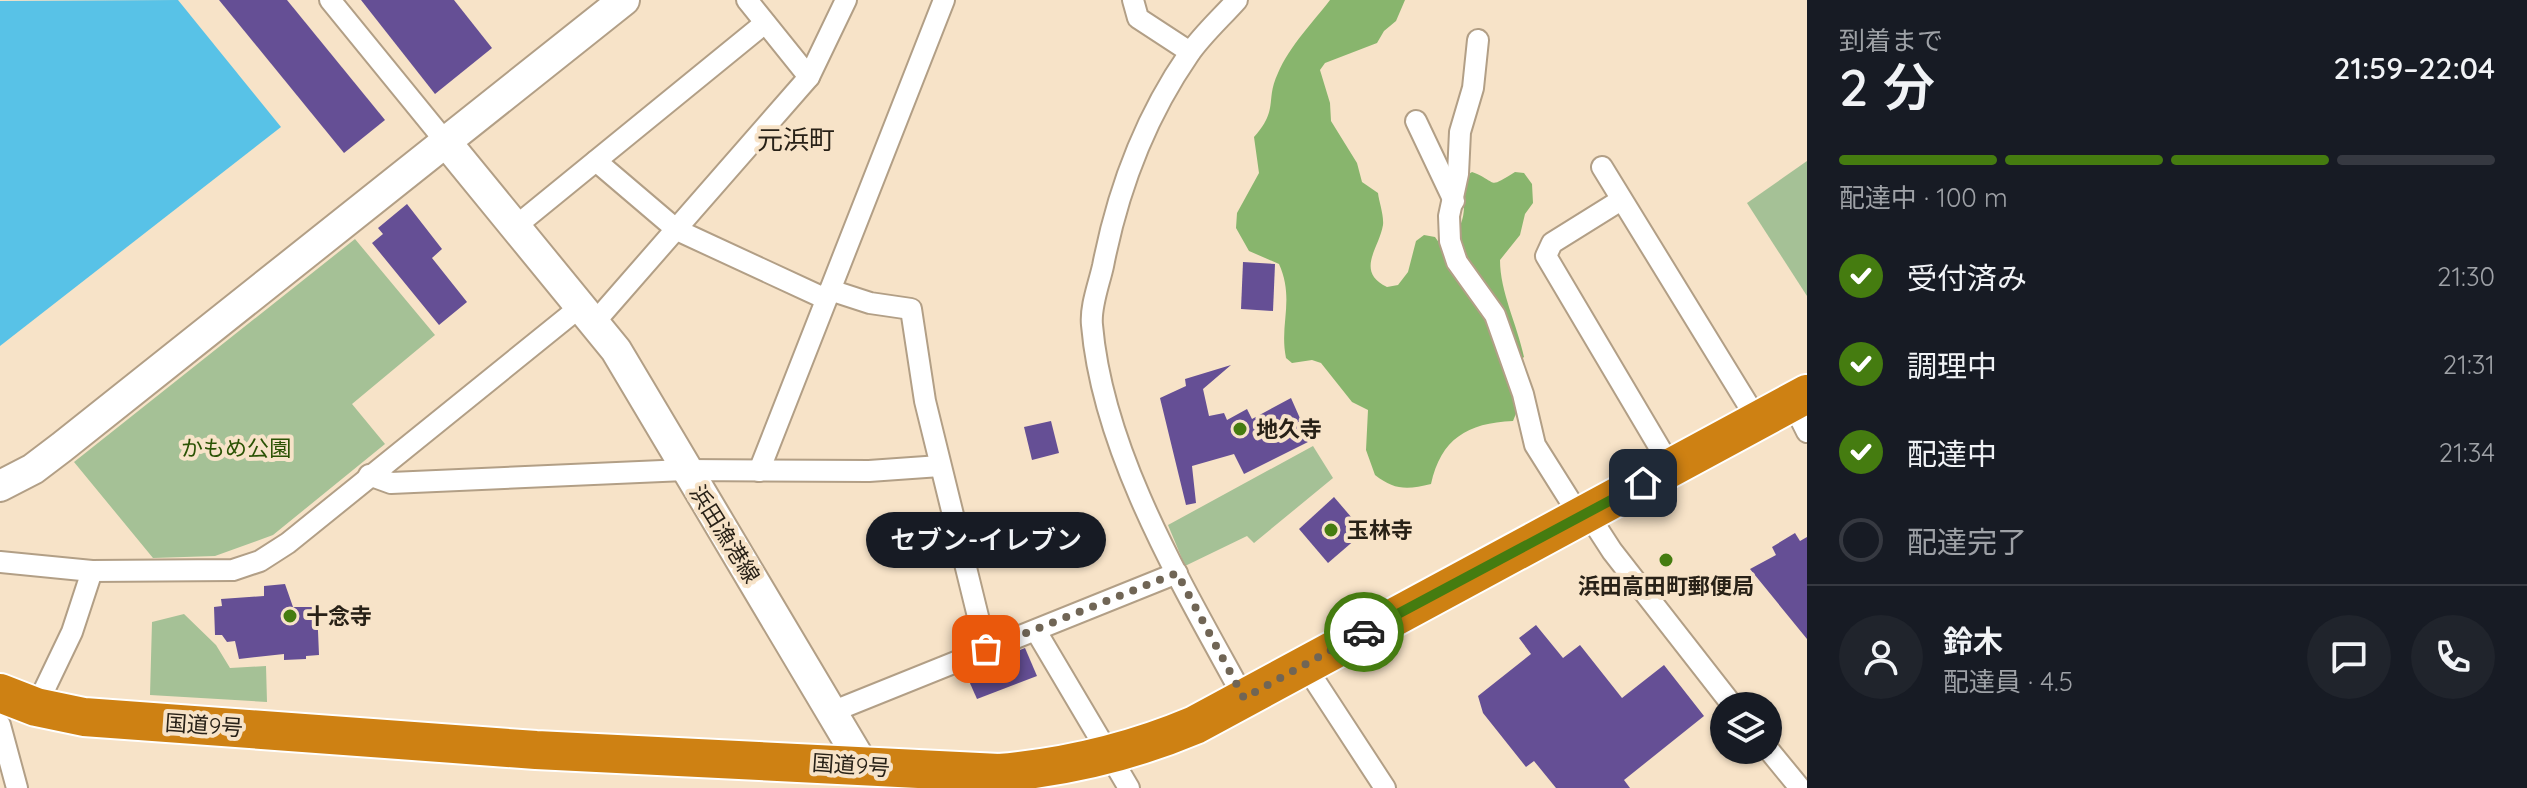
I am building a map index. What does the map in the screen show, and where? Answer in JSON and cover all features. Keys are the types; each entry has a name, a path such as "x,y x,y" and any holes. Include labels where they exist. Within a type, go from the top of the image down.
{"highway":[{"name":"国道9号","path":"9,708 84,717 536,750 863,765 903,778 1053,769 1107,757 1195,725 1758,421 1802,410"}],"street":[{"path":"330,0 445,141"},
{"path":"0,486 33,469 62,447 624,0"},
{"path":"747,0 809,77"},
{"path":"0,562 92,571 233,570 260,561 288,543 369,475 587,315 677,230 809,77 846,0"},
{"path":"759,471 944,0"},
{"path":"1133,0 1135,15 1140,20 1190,52"},
{"path":"1237,0 1190,52 1158,105 1127,170 1112,218 1091,322 1115,429 1177,573 1244,698"},
{"path":"516,226 765,23"},
{"path":"1478,40 1473,88 1460,132 1454,202 1449,216 1450,241 1457,262 1495,315 1523,394 1535,445 1585,516 1722,692"},
{"path":"1416,121 1454,202"},
{"name":"浜田漁港線","path":"445,141 616,350 685,470 834,711 863,765"},
{"path":"596,161 677,230 828,294 911,309 925,401 986,649"},
{"path":"1602,167 1758,421"},
{"path":"1621,200 1552,243 1546,256 1671,467"},
{"path":"369,475 391,483 685,470 869,471 940,466"},
{"path":"17,788 9,708 72,632 92,571"},
{"path":"834,711 1177,573"},
{"path":"1036,631 1107,757 1129,788"},
{"path":"1304,664 1385,788"},
{"path":"1780,764 1800,788"}],"green space":[{"path":"1330,0 1405,0 1396,21 1384,31 1377,43 1325,63 1320,70 1330,103 1331,121 1357,163 1362,182 1378,193 1383,225 1372,259 1372,274 1387,287 1398,285 1408,272 1416,241 1424,235 1435,237 1474,292 1519,406 1513,421 1482,425 1458,436 1442,455 1431,484 1422,486 1395,486 1375,475 1366,450 1368,410 1352,402 1321,363 1312,360 1292,363 1286,358 1286,289 1279,264 1249,251 1236,228 1237,213 1259,173 1254,137 1269,112 1274,82 1295,44"},
{"path":"1807,161 1807,296 1747,203"},
{"path":"1472,172 1496,183 1515,172 1524,173 1532,184 1533,203 1525,214 1520,235 1500,260 1503,284 1524,357 1520,360 1468,270 1455,234 1463,214 1464,177"},
{"name":"かもめ公園","path":"355,239 435,335 352,404 385,444 273,535 215,556 153,558 74,462"},
{"path":"1313,446 1333,478 1254,543 1247,536 1185,566 1168,525"},
{"path":"184,614 216,645 230,668 266,666 267,702 150,695 152,622"}],"water":[{"path":"178,0 281,127 0,346 0,1"}],"building":[{"path":"219,0 287,0 385,120 344,153"},
{"path":"361,0 454,0 492,48 435,94"},
{"path":"407,204 442,249 432,258 467,302 439,325 372,243 383,234 378,228"},
{"path":"1243,262 1275,264 1273,311 1241,309"},
{"name":"地久寺","path":"1231,365 1203,389 1209,416 1224,413 1227,420 1247,409 1252,419 1291,398 1310,441 1244,474 1234,454 1192,466 1196,503 1186,505 1160,398 1186,386 1185,379"},
{"path":"1051,421 1059,453 1032,460 1024,427"},
{"name":"玉林寺","path":"1334,497 1364,532 1328,563 1299,529"},
{"path":"1795,533 1800,541 1807,537 1807,639 1750,569 1776,555 1772,547"},
{"path":"285,584 293,607 317,607 319,655 306,656 306,659 284,660 284,654 239,659 235,641 227,642 222,635 215,635 214,607 222,606 221,599 264,596 264,586"},
{"path":"1536,625 1563,658 1580,645 1622,698 1664,665 1704,716 1624,780 1630,788 1556,788 1534,761 1526,767 1483,713 1478,696 1531,654 1519,638"},
{"path":"1025,648 1037,676 977,699 965,672"}],"way so far":[{"path":"986,649 1177,573 1244,698 1364,632"}],"place":[{"name":"地久寺","path":"1240,429"},
{"name":"玉林寺","path":"1331,530"},
{"name":"浜田高田町郵便局","path":"1666,560"},
{"name":"十念寺","path":"290,616"},
{"name":"セブン-イレブン","path":"986,649"}],"district":[{"name":"元浜町","path":"796,140"}],"route":[{"path":"1364,632 1643,483"}]}
